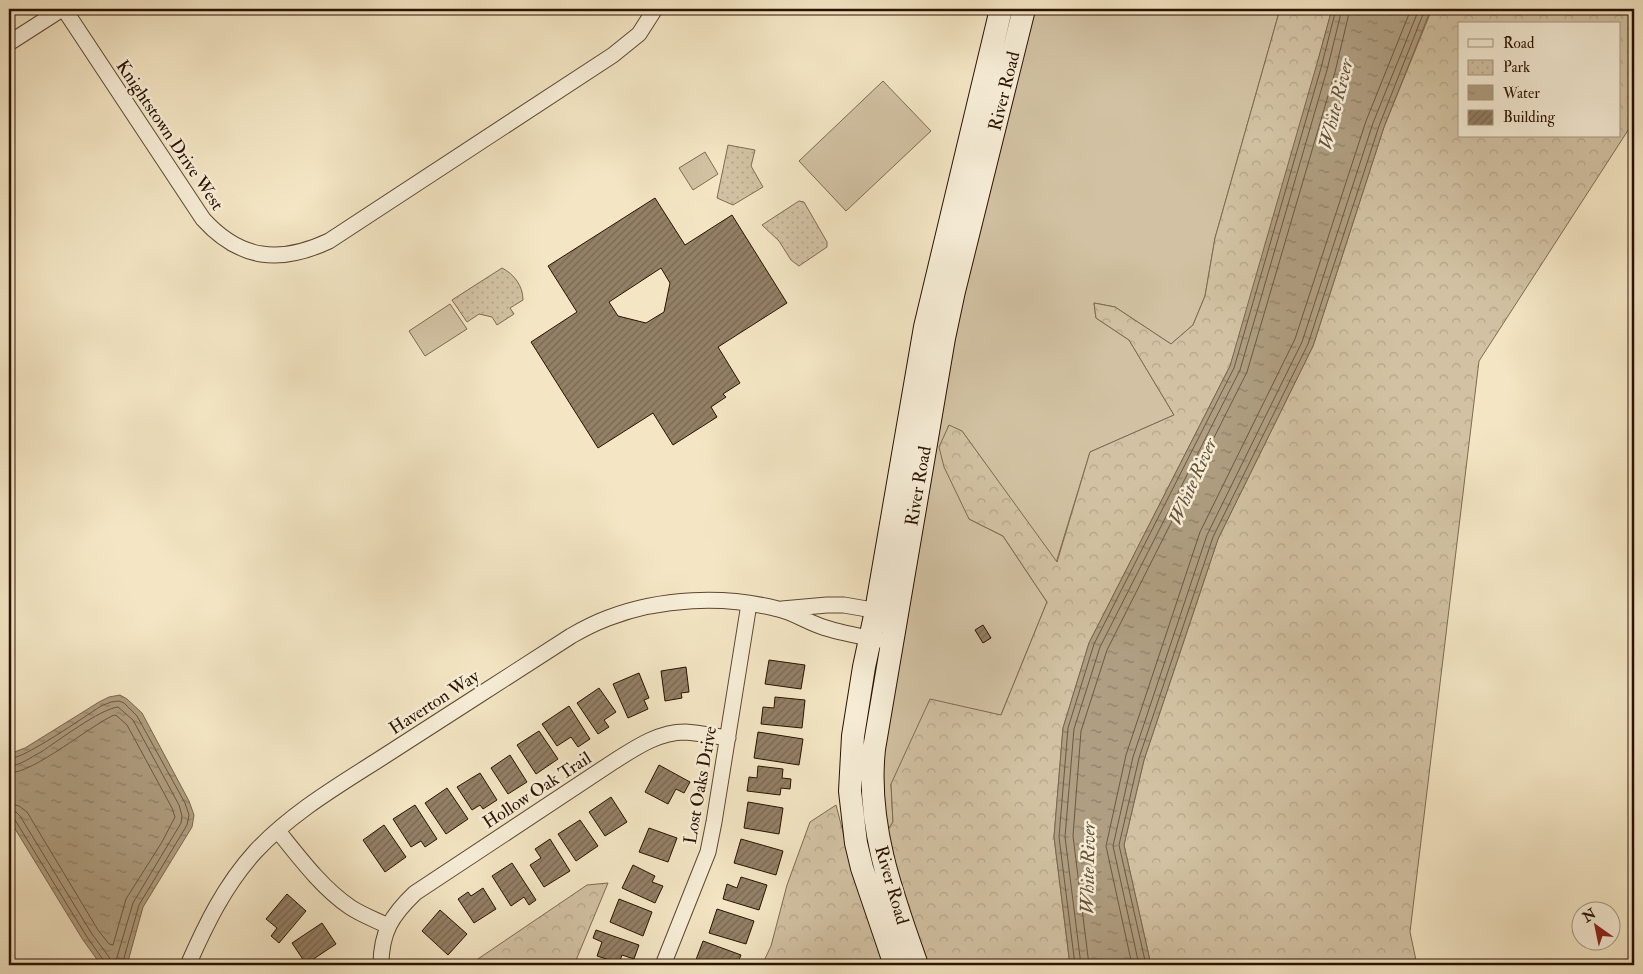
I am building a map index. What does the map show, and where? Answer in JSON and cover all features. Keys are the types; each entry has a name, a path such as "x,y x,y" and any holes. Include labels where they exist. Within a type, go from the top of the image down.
{"main road":[{"name":"River Road","path":"917,965 884,868 873,806 872,765 891,642 886,612 925,327 1001,9"},
{"name":"River Road","path":"895,965 862,868 856,843 850,791 853,736 870,638 886,612 954,291 1024,9"}],"street":[{"path":"9,43 63,9"},
{"name":"Knightstown Drive West","path":"63,9 193,207 213,230 225,240 251,252 278,256 311,250 329,241 626,46 639,34 655,9"},
{"name":"Haverton Way","path":"188,965 206,923 221,898 235,877 278,830 359,772 592,624 610,617 666,604 717,600 778,609 822,627 891,642"},
{"name":"Lost Oaks Drive","path":"663,965 708,852 749,604"},
{"name":"Haverton Way","path":"778,609 844,605 886,612"},
{"name":"Hollow Oak Trail","path":"381,965 381,950 388,926 399,909 414,893 640,745 664,735 686,732 728,738"},
{"path":"278,830 289,845 336,896 351,907 388,926"}],"green space":[{"path":"1022,9 1280,9 1215,238 1205,296 1193,325 1171,344 1115,307 1094,303 1096,318 1129,340 1174,415 1090,452 1056,563 962,431 948,426 969,519 1003,536 1047,602 1001,715 891,784 893,822 879,843 885,679"},
{"path":"1280,9 1332,9 1266,255 1230,366 1089,643 1063,728 1054,837 1070,965 920,965 879,843 893,822 891,784 930,699 1001,715 1047,602 1003,536 969,519 944,467 939,447 949,425 962,431 1057,562 1090,452 1174,415 1129,340 1096,318 1094,303 1115,307 1171,344 1193,325 1205,296 1215,238"},
{"path":"1432,9 1634,9 1634,121 1479,361 1410,932 1417,965 1151,965 1124,845 1144,760 1218,539 1313,346 1384,127"},
{"path":"883,81 931,131 846,211 799,161"},
{"path":"728,145 755,150 751,166 763,187 733,205 717,198"},
{"path":"705,152 718,174 693,190 679,168"},
{"path":"799,201 804,202 827,242 827,247 799,266 791,260 779,241 762,225"},
{"path":"502,268 514,277 520,285 523,295 523,300 510,308 514,314 497,325 492,317 479,314 467,322 452,300"},
{"path":"450,304 467,329 425,356 409,331"},
{"path":"836,805 855,878 883,965 762,965 771,946 787,885 810,822"},
{"path":"608,883 574,965 469,965 587,885"}],"water":[{"name":"White River","path":"1332,9 1431,9 1384,127 1313,346 1218,539 1144,760 1124,845 1151,965 1070,965 1054,837 1063,728 1089,643 1230,366"},
{"path":"120,695 142,713 189,801 194,815 192,827 143,907 127,965 101,965 83,940 9,819 9,754 25,748 99,702 109,697"}],"building":[{"path":"655,198 685,245 732,215 787,303 718,347 740,383 723,394 726,397 711,407 717,417 673,445 653,413 598,448 531,342 577,312 548,266","holes":["661,268 670,283 664,312 646,323 618,316 609,302"]},
{"path":"983,625 991,638 983,643 975,630"},
{"path":"769,660 805,665 801,689 765,684"},
{"path":"686,667 689,692 681,693 682,698 665,701 661,671"},
{"path":"639,673 649,698 644,700 648,709 628,718 613,684"},
{"path":"599,688 616,712 604,720 609,727 598,734 577,703"},
{"path":"775,697 805,700 802,728 761,724 763,707 774,708"},
{"path":"569,706 590,739 578,747 571,737 557,746 542,724"},
{"path":"539,731 558,759 536,774 517,745"},
{"path":"758,732 803,739 799,765 754,758"},
{"path":"510,755 527,782 508,794 491,768"},
{"path":"659,765 690,782 684,793 676,789 668,804 645,792"},
{"path":"758,766 783,769 782,778 791,779 790,789 781,788 780,795 747,791 749,777 757,778"},
{"path":"480,773 497,800 483,809 480,805 472,810 457,787"},
{"path":"447,788 468,819 446,834 425,803"},
{"path":"611,797 627,822 605,836 589,812"},
{"path":"748,802 783,808 779,834 744,828"},
{"path":"415,805 437,839 425,847 421,841 411,847 393,819"},
{"path":"580,820 598,846 576,861 558,834"},
{"path":"384,825 406,857 385,872 363,840"},
{"path":"649,828 677,838 668,862 639,852"},
{"path":"550,839 570,871 544,887 530,865 541,858 535,849"},
{"path":"741,839 783,851 776,875 734,863"},
{"path":"512,863 536,900 529,905 524,897 511,906 492,876"},
{"path":"633,865 655,876 652,882 663,886 655,903 622,888"},
{"path":"741,877 767,885 759,910 723,899 727,884 737,888"},
{"path":"483,888 496,909 474,923 458,899 468,892 471,896"},
{"path":"287,894 306,911 279,943 271,936 277,928 266,919"},
{"path":"619,899 652,912 643,936 610,922"},
{"path":"717,909 754,921 746,944 709,933"},
{"path":"440,910 467,934 448,955 422,931"},
{"path":"322,923 336,944 306,964 292,943"},
{"path":"596,930 639,945 634,959 622,955 619,963 597,956 602,942 593,938"},
{"path":"703,941 741,955 737,965 694,965"},
{"path":"412,964 449,965 412,965"}]}
